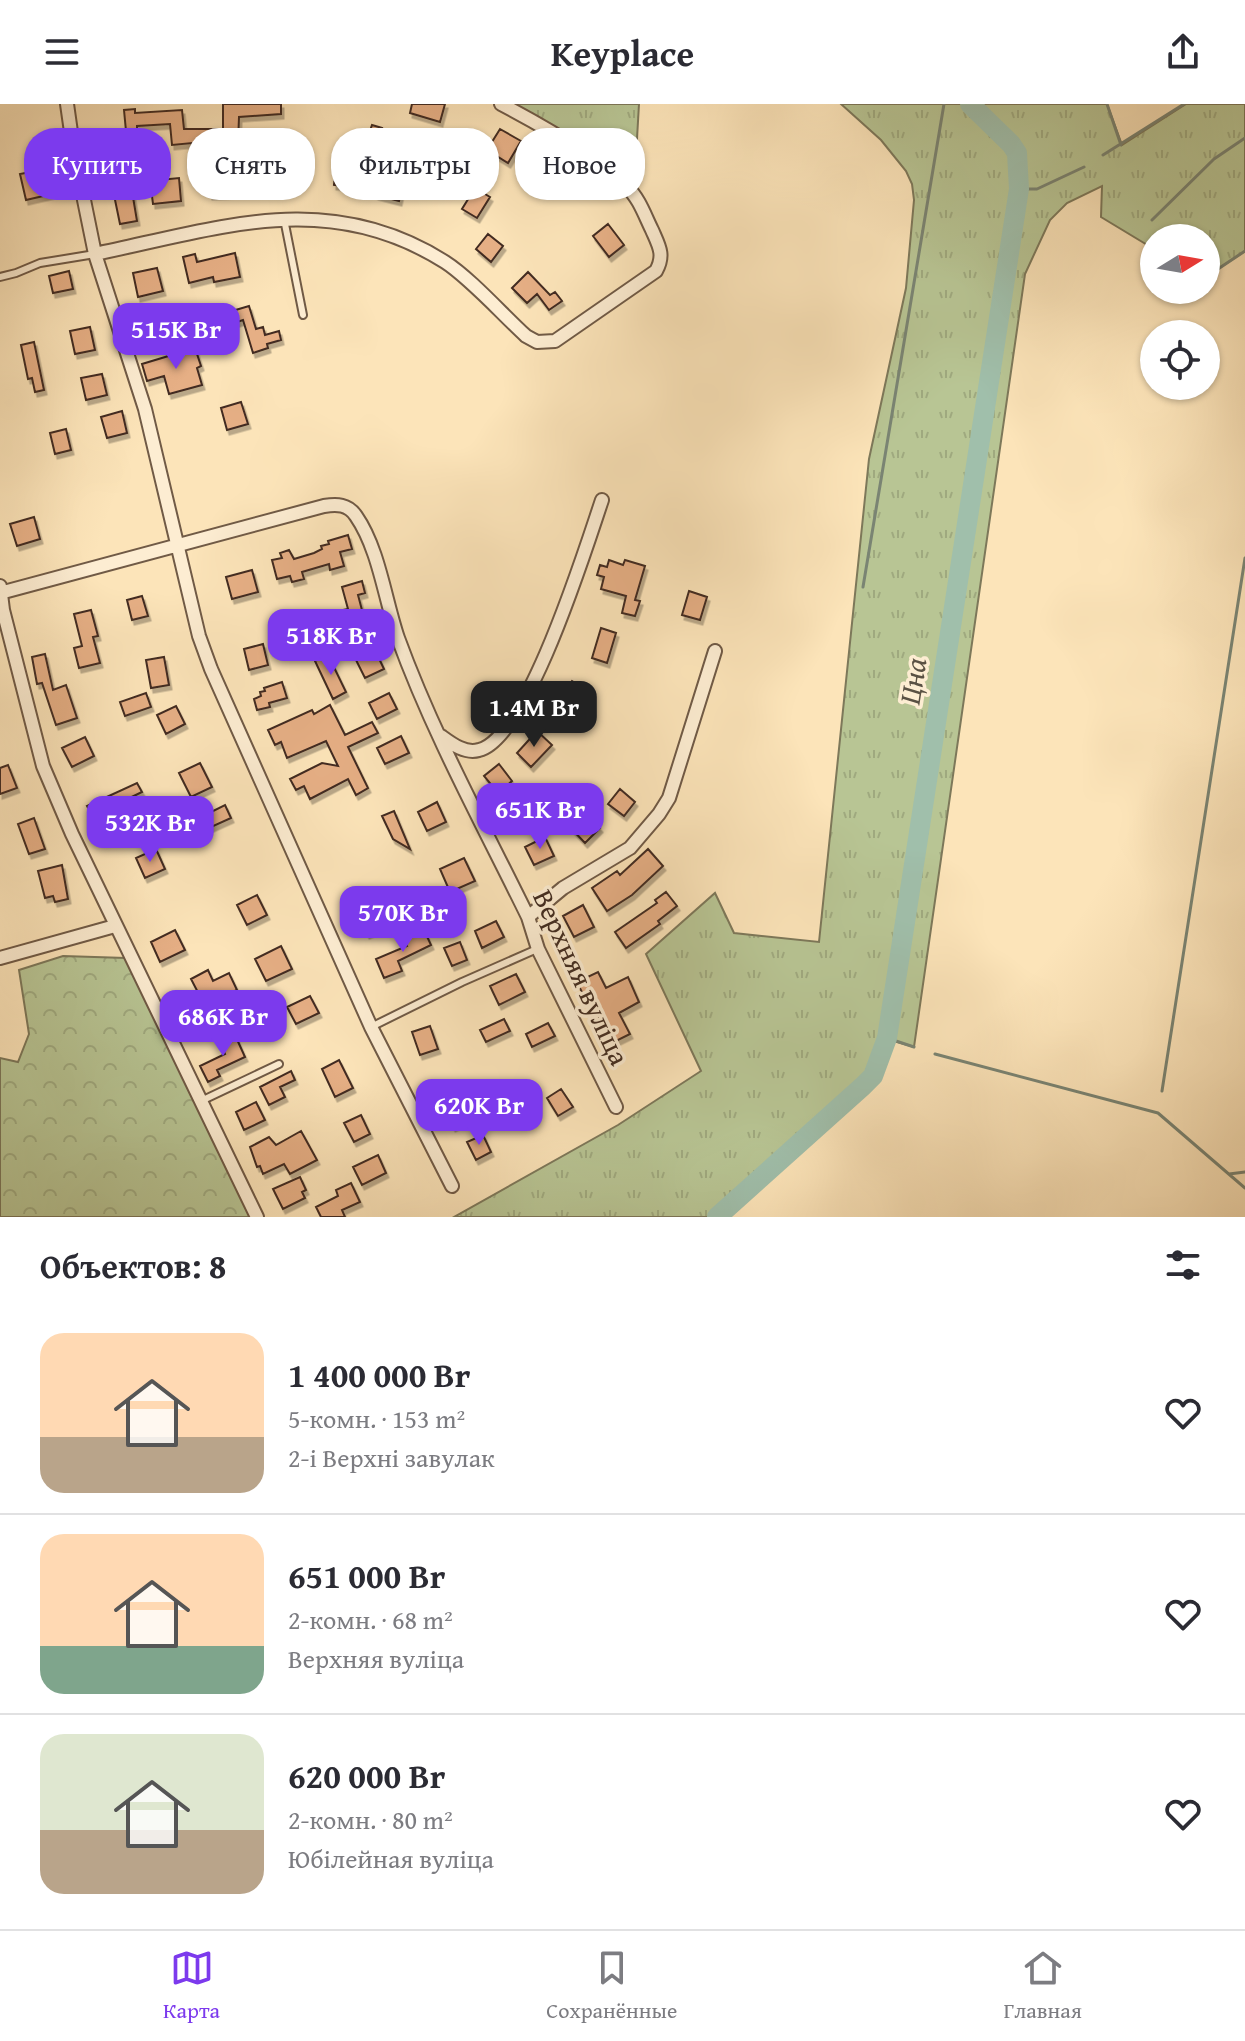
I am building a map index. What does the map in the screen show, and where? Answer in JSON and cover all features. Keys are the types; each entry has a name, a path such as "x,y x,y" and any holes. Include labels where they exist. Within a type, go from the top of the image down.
{"street":[{"path":"67,104 95,254 145,409 199,636 371,1027 452,1186"},
{"path":"95,254 265,219 355,223 405,240 448,263 526,336 537,342 555,341 656,271 662,261 661,250 636,198 627,187 587,156 501,104"},
{"path":"438,734 454,746 478,751 488,747 504,731 524,698 555,633 602,500"},
{"name":"Верхняя вуліца","path":"178,547 324,506 339,504 356,515 366,533 398,638 438,734 528,917 538,949 616,1107"},
{"path":"178,547 1,590 3,610 35,743 72,834 257,1217"},
{"path":"528,917 563,888 630,848 659,814 669,798 715,651"},
{"path":"0,958 115,926"}],"lane":[{"path":"284,219 303,315"},
{"path":"0,277 40,263 95,254"},
{"path":"371,1027 538,949"},
{"path":"201,1101 279,1064"}],"green space":[{"path":"501,104 639,104 638,128 537,128"},
{"path":"841,104 1107,104 1122,145 1186,104 1245,104 1245,251 1220,268 1220,224 1140,224 1140,241 1101,217 1102,186 1067,203 1050,220 1025,274 914,1047 887,1039 873,1076 717,1217 454,1217 618,1125 701,1071 646,954 715,893 734,933 819,942 869,459 906,288 914,200 906,171 881,140"},
{"path":"63,956 126,958 251,1217 0,1217 0,1058 18,1062 29,1034 19,970"}],"building":[{"path":"223,104 281,104 281,114 239,117 239,128 223,128"},
{"path":"412,104 445,104 440,122 410,113"},
{"path":"135,109 135,113 182,110 184,129 187,129 187,144 172,145 170,124 126,128 124,110"},
{"path":"499,131 515,138 515,151 508,163 499,157"},
{"path":"179,178 181,201 153,204 152,200 171,200 171,179"},
{"path":"115,200 134,200 137,221 120,224"},
{"path":"468,200 488,200 477,218 462,209"},
{"path":"608,224 624,245 609,257 593,236"},
{"path":"488,234 503,246 491,262 476,249"},
{"path":"235,253 240,277 214,282 213,277 189,283 183,257 195,254 197,262"},
{"path":"157,268 163,291 138,297 133,273"},
{"path":"69,271 73,289 53,293 49,276"},
{"path":"528,272 550,295 555,292 562,301 549,310 537,294 527,303 512,288"},
{"path":"249,306 256,329 263,327 265,335 279,331 281,340 253,353 243,320 225,326 222,314"},
{"path":"90,327 95,350 75,354 70,331"},
{"path":"34,342 44,390 35,392 32,378 28,379 21,345"},
{"path":"195,348 201,366 197,368 202,385 169,394 164,376 147,381 142,364"},
{"path":"102,374 107,395 86,400 81,378"},
{"path":"241,402 248,424 227,430 221,408"},
{"path":"122,411 127,433 107,438 101,417"},
{"path":"66,429 71,450 55,454 50,433"},
{"path":"34,517 40,539 17,546 10,524"},
{"path":"348,535 352,549 340,552 344,566 330,570 329,564 302,572 304,579 292,582 290,576 277,579 272,560 282,558 280,553 289,550 294,559 322,549 321,546 329,544 328,541"},
{"path":"609,560 623,565 625,560 645,566 635,600 640,601 635,616 622,613 626,596 601,589 604,577 597,575 600,565 607,567"},
{"path":"252,570 258,592 232,599 226,577"},
{"path":"362,581 365,593 358,595 368,633 340,640 333,612 348,609 342,587"},
{"path":"689,591 707,597 700,620 682,615"},
{"path":"142,596 148,616 132,620 127,600"},
{"path":"91,610 98,636 93,637 100,663 79,668 74,648 82,646 74,614"},
{"path":"601,628 616,633 607,663 592,658"},
{"path":"263,644 268,665 249,670 244,649"},
{"path":"374,648 384,669 365,678 355,658"},
{"path":"45,654 53,690 66,685 77,718 56,725 42,683 37,684 32,657"},
{"path":"328,655 346,692 333,699 315,661"},
{"path":"164,657 169,685 151,688 146,660"},
{"path":"572,681 590,692 580,708 562,697"},
{"path":"282,682 287,698 257,710 254,699 261,696 260,692"},
{"path":"146,693 151,707 125,716 120,702"},
{"path":"389,693 397,709 377,719 369,703"},
{"path":"330,705 345,735 372,722 378,733 348,747 368,788 356,795 348,779 310,799 304,786 296,790 290,779 322,763 338,766 326,741 287,758 281,742 275,745 268,730"},
{"path":"176,706 185,724 166,734 157,715"},
{"path":"537,731 552,745 531,767 517,753"},
{"path":"401,736 409,753 385,764 377,748"},
{"path":"85,737 94,756 72,767 62,748"},
{"path":"200,763 212,787 191,797 179,773"},
{"path":"499,764 512,781 498,793 484,776"},
{"path":"8,765 17,788 0,794 0,768"},
{"path":"137,783 142,792 115,805 118,810 95,821 87,806"},
{"path":"620,789 635,802 624,816 608,804"},
{"path":"437,802 446,822 427,831 418,812"},
{"path":"225,805 231,818 209,828 203,816"},
{"path":"581,808 600,828 585,843 566,823"},
{"path":"394,811 410,849 393,839 382,816"},
{"path":"34,818 45,849 29,854 18,824"},
{"path":"545,837 554,856 534,865 525,847"},
{"path":"156,849 165,869 145,878 136,858"},
{"path":"648,849 663,866 632,895 607,911 592,888 617,871 620,875"},
{"path":"464,858 475,881 450,892 440,869"},
{"path":"62,865 68,899 55,902 53,896 45,898 38,871"},
{"path":"666,892 677,906 658,921 660,924 626,948 615,932 657,903 655,900"},
{"path":"257,895 267,915 247,925 237,905"},
{"path":"583,905 594,927 574,937 563,916"},
{"path":"375,907 384,927 367,934 358,914"},
{"path":"496,921 504,937 482,948 475,931"},
{"path":"175,930 185,950 160,962 151,942"},
{"path":"424,930 431,945 398,961 402,971 384,978 376,959 407,946 404,939"},
{"path":"460,942 467,960 452,966 444,948"},
{"path":"281,946 292,969 266,981 255,959"},
{"path":"208,970 213,981 229,973 237,990 204,1004 191,979"},
{"path":"598,972 606,988 628,977 639,1002 619,1013 630,1034 612,1043 577,982"},
{"path":"516,974 525,992 499,1005 490,986"},
{"path":"310,996 319,1013 296,1024 287,1007"},
{"path":"504,1019 510,1031 486,1042 480,1030"},
{"path":"548,1023 555,1036 532,1047 526,1034"},
{"path":"430,1026 438,1049 420,1055 412,1032"},
{"path":"235,1035 245,1057 217,1070 220,1076 208,1082 200,1066 225,1054 220,1042"},
{"path":"339,1060 353,1088 335,1097 322,1069"},
{"path":"291,1071 295,1080 280,1087 285,1097 269,1105 260,1087"},
{"path":"502,1085 509,1100 521,1094 526,1106 515,1111 517,1116 507,1121 492,1090"},
{"path":"561,1089 573,1107 558,1116 547,1098"},
{"path":"458,1098 468,1119 453,1127 443,1106"},
{"path":"256,1102 265,1120 244,1130 236,1112"},
{"path":"361,1115 370,1134 354,1142 344,1123"},
{"path":"301,1131 317,1160 290,1174 284,1164 263,1174 250,1147 269,1137 276,1145"},
{"path":"483,1135 491,1152 476,1160 467,1142"},
{"path":"378,1155 386,1173 362,1185 353,1167"},
{"path":"300,1177 306,1190 302,1192 305,1198 283,1209 273,1189"},
{"path":"351,1183 360,1202 342,1210 345,1217 321,1217 316,1207 338,1196 336,1190"}],"waterway":[{"path":"863,587 944,104"},
{"name":"Цна","path":"717,1217 873,1076 887,1038 1019,189 1017,153 970,104"},
{"path":"1107,104 1121,145"},
{"path":"1103,155 1184,104"},
{"path":"1152,220 1214,159 1245,138"},
{"path":"1019,189 1037,189 1084,167"},
{"path":"1220,268 1245,251"},
{"path":"1162,1091 1245,558"},
{"path":"887,1038 914,1047"},
{"path":"935,1054 1158,1113 1245,1188"},
{"path":"1229,1174 1245,1172"}]}
